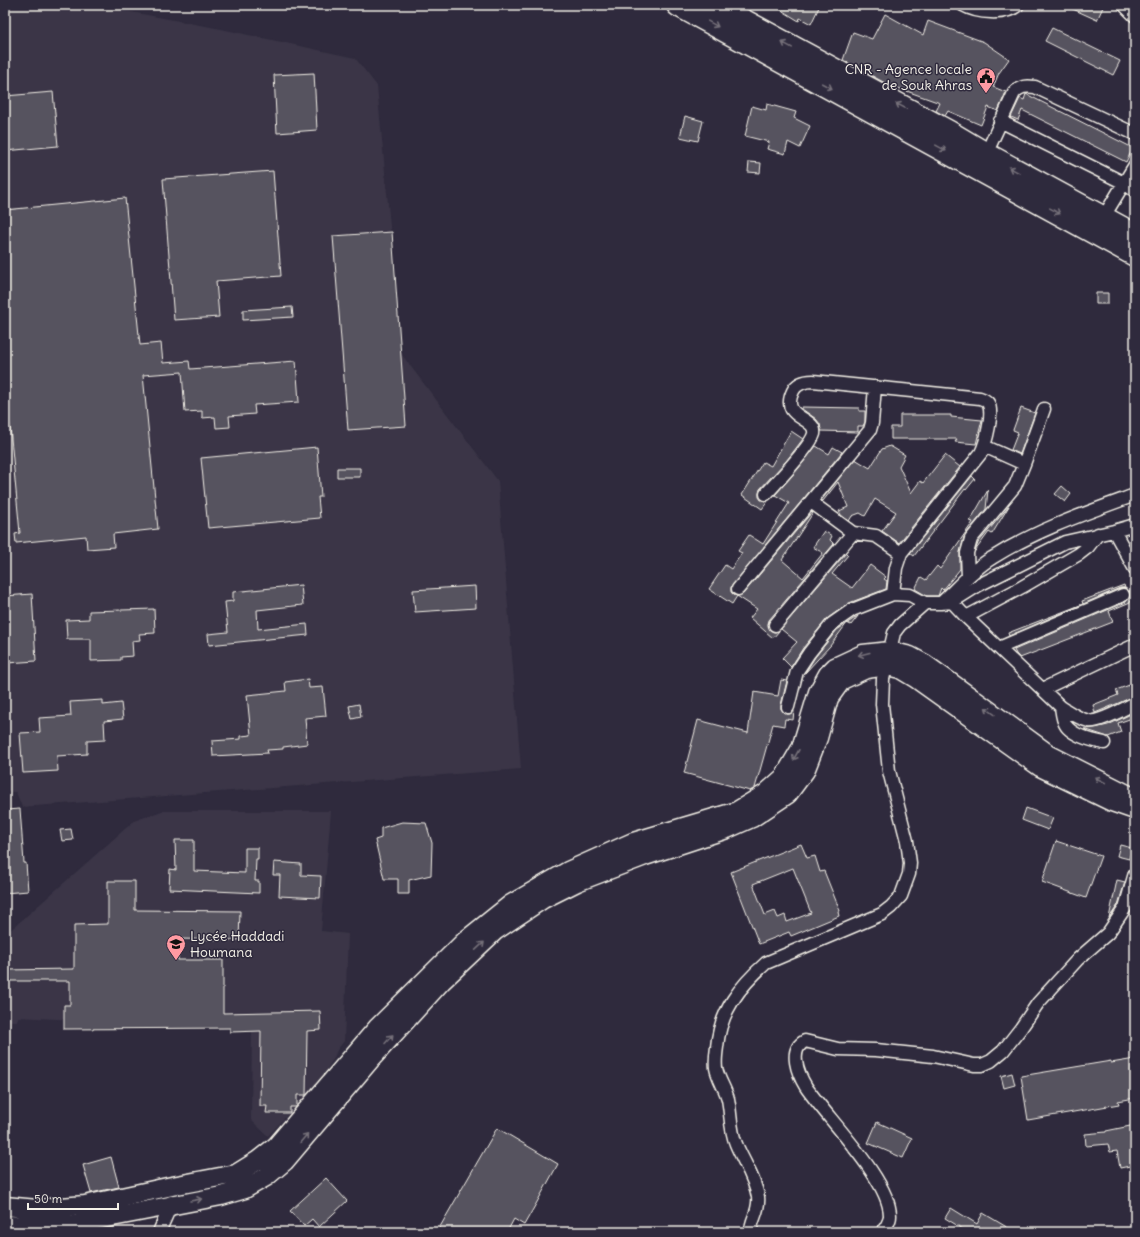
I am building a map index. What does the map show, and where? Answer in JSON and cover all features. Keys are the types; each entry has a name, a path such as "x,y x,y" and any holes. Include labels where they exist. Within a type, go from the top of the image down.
{"highway":[{"path":"678,5 1135,255"},
{"path":"715,5 1135,235"}],"street":[{"path":"963,5 981,12 993,13 1015,8 1018,5"},
{"path":"1124,5 1135,16"},
{"path":"986,154 1014,93 1019,88 1029,86 1035,87 1135,134"},
{"path":"1000,121 1124,183 1135,191"},
{"path":"1103,218 1135,165"},
{"path":"766,494 805,449 814,436 812,426 799,416 790,406 789,400 795,387 800,383 813,381 980,398 986,400 990,409 988,432 981,453 901,553 896,568 893,594"},
{"path":"738,589 870,430 875,387"},
{"path":"968,577 967,553 971,539 1015,486 1044,409"},
{"path":"984,446 1024,464"},
{"path":"947,603 968,577 991,558 1050,527 1135,495"},
{"path":"811,502 853,533 880,538 901,553"},
{"path":"788,707 797,671 832,624 852,610 893,594 910,595 925,603 947,603 1046,550 1065,542 1135,525"},
{"path":"1114,531 1135,569"},
{"path":"775,625 853,533"},
{"path":"966,617 1080,554 1088,547 1098,534"},
{"path":"999,648 1123,595"},
{"path":"751,1232 752,1223 757,1212 758,1199 755,1187 735,1143 732,1130 731,1112 726,1090 716,1069 718,1034 724,1015 733,998 751,976 766,963 882,914 901,896 910,863 907,841 889,771 882,704 883,679 894,633 900,625 925,603"},
{"path":"947,603 966,617 1061,707 1074,715 1090,721 1099,719 1135,703"},
{"path":"1043,689 1135,645"},
{"path":"5,1206 37,1209 86,1204 236,1174 257,1161 276,1146 377,1028 466,940 512,904 568,871 633,842 737,811 765,794 784,777 801,748 818,692 828,674 835,667 863,654 888,658 910,656 925,664 1050,755 1129,795 1135,796"},
{"path":"888,658 900,669 915,678 1040,767 1112,802 1135,810"},
{"path":"5,1225 41,1226 76,1224 221,1196 245,1189 266,1177 285,1161 372,1058 442,981 496,931 543,899 577,882 645,856 727,829 752,818 788,794 804,772 818,738 829,698 842,680 888,658"},
{"path":"1061,707 1064,722 1068,729 1092,741 1104,743"},
{"path":"882,1232 890,1218 889,1205 884,1194 858,1152 805,1086 796,1060 796,1049 805,1041 838,1049 876,1050 933,1056 974,1065 982,1065 986,1063 1003,1051 1022,1028 1038,1003 1078,959 1108,934 1125,908 1135,873"},
{"path":"159,1232 171,1205 172,1186"}],"shaded area":[{"path":"8,5 94,5 221,29 355,58 377,86 402,355 498,481 521,769 22,807 16,792 5,792 5,10"},
{"name":"Lycée Haddadi Houmana","path":"162,811 331,811 321,931 348,934 344,1041 337,1050 334,1058 320,1080 268,1136 251,1120 252,1029 18,1017 17,1021 5,1021 5,935 134,821"}],"building":[{"path":"773,5 820,5 811,24 800,18 799,21"},
{"path":"1064,5 1104,5 1097,20"},
{"path":"885,14 923,35 928,21 984,42 1009,59 999,73 993,87 1006,92 998,111 988,107 981,125 948,111 945,116 936,111 940,103 887,84 843,60 853,32 872,39"},
{"path":"1052,28 1120,61 1113,75 1045,41"},
{"path":"314,73 317,130 277,133 274,75"},
{"path":"53,92 58,146 5,151 5,96"},
{"path":"1026,94 1133,148 1126,162 1022,110 1018,120 1011,117 1020,98 1024,100"},
{"path":"767,104 796,112 794,118 810,126 800,148 788,142 785,154 767,149 769,142 745,136 752,106 766,110"},
{"path":"685,116 703,121 698,141 680,137"},
{"path":"749,162 761,163 760,173 748,172"},
{"path":"273,171 281,276 216,281 219,317 174,320 163,179"},
{"path":"125,198 140,345 161,343 163,363 189,361 190,369 296,361 299,402 254,405 255,414 229,416 230,427 216,428 215,417 202,418 202,411 185,412 182,372 143,375 158,529 113,534 114,547 87,549 86,536 16,543 15,534 20,533 5,375 5,210"},
{"path":"392,232 406,426 348,430 333,236"},
{"path":"1096,293 1108,293 1108,304 1096,304"},
{"path":"292,307 293,317 243,320 243,310"},
{"path":"802,407 859,408 859,411 865,411 865,422 863,426 858,426 858,432 821,431 820,424 816,419 802,409"},
{"path":"1021,408 1035,413 1020,454 1011,450 1018,432 1013,430"},
{"path":"900,415 951,415 951,417 982,420 976,444 955,442 957,439 891,439 891,427 900,427"},
{"path":"791,431 803,439 787,460 760,489 759,497 761,500 768,501 762,509 742,495 763,462 771,466"},
{"path":"816,446 829,454 833,447 842,452 731,587 731,592 737,596 732,604 709,589 725,565 731,569 742,553 738,551 749,535 763,544 789,503 775,495"},
{"path":"890,446 905,455 899,466 911,493 920,481 923,483 945,455 960,467 899,543 882,531 896,512 875,499 865,516 860,513 852,516 849,521 841,515 839,511 848,507 838,482 823,501 821,500 855,459 870,468 882,449"},
{"path":"317,447 321,497 318,497 320,518 208,528 201,458"},
{"path":"337,468 360,468 360,477 337,477"},
{"path":"972,476 975,479 966,490 965,489 914,556 910,553"},
{"path":"1062,486 1071,494 1065,502 1055,494"},
{"path":"988,490 986,509 964,537 960,553 960,569 943,590 941,588 938,596 927,596 915,589 921,577 926,580 937,566 940,569 973,522 970,521"},
{"path":"1009,506 992,534 989,532 975,551 978,543"},
{"path":"812,512 813,513 782,560 803,578 823,553 813,547 824,531 832,536 830,540 834,544 769,620 768,624 770,630 774,632 779,631 773,638 750,618 757,609 737,596 743,594"},
{"path":"846,553 848,555 832,574 852,588 870,565 886,577 884,579 887,581 886,589 849,603 828,618 803,648 791,667 782,658 797,642 781,629"},
{"path":"301,585 303,605 257,610 258,629 307,624 308,635 209,645 208,634 228,632 225,602 233,601 233,592"},
{"path":"1124,585 1125,588 1120,588 1083,604 1082,601"},
{"path":"475,586 476,608 415,612 413,590"},
{"path":"1135,588 1135,600 1109,611 1113,622 1020,658 1016,654 1014,650 1126,602 1130,596 1129,591"},
{"path":"32,594 36,661 7,663 5,638 5,596"},
{"path":"1083,604 1009,636 1008,633"},
{"path":"154,609 155,633 139,634 140,640 132,641 133,656 121,657 121,660 91,661 91,639 67,639 66,620 89,619 89,611"},
{"path":"858,616 851,625 847,623"},
{"path":"847,624 830,646 805,673 815,657 837,630"},
{"path":"308,679 309,688 323,687 326,716 305,718 307,744 283,747 283,749 267,750 268,753 213,756 212,741 241,739 241,736 251,735 247,695 286,691 285,682"},
{"path":"781,680 787,681 781,709 787,714 794,711 793,720 785,719 784,726 773,724 755,788 750,791 684,773 698,720 748,733 754,692 778,696"},
{"path":"1135,683 1135,696 1095,713 1093,705 1118,695 1116,690"},
{"path":"103,700 103,705 121,703 123,719 104,721 105,740 87,741 87,754 57,756 58,771 23,773 20,733 40,732 39,718 71,716 70,702"},
{"path":"359,704 361,717 352,719 349,706"},
{"path":"1135,712 1135,717 1118,723 1121,732 1108,737 1084,729 1108,725"},
{"path":"1026,808 1053,818 1048,830 1022,820"},
{"path":"20,809 24,863 26,863 28,891 5,893 5,810"},
{"path":"402,822 426,823 432,843 431,875 409,880 409,894 398,894 398,879 384,879 375,840 381,838 381,828"},
{"path":"71,829 73,840 62,841 60,830"},
{"path":"175,840 194,840 194,871 245,873 245,848 258,848 255,881 259,881 259,893 169,889 170,869 176,870"},
{"path":"1056,841 1101,856 1086,898 1042,882"},
{"path":"801,844 807,858 815,856 820,872 824,871 840,911 838,912 839,916 791,936 789,932 759,944 731,872","holes":["793,868 811,913 787,922 785,915 778,918 775,911 765,915 753,884"]},
{"path":"1120,845 1132,848 1129,859 1117,856"},
{"path":"274,862 301,864 301,875 321,876 320,898 279,896 280,875 273,875"},
{"path":"1117,880 1125,882 1118,905 1109,918"},
{"path":"108,881 135,881 135,910 240,911 239,940 178,939 178,960 223,960 223,1013 320,1011 321,1030 307,1031 306,1095 297,1095 297,1105 296,1107 290,1107 290,1113 266,1113 267,1106 260,1106 261,1031 230,1032 230,1028 64,1029 64,1005 70,1005 70,981 5,981 5,970 74,969 74,925 108,924"},
{"path":"1135,1059 1135,1098 1118,1101 1119,1104 1028,1120 1021,1076 1111,1061 1111,1063"},
{"path":"1012,1073 1015,1085 1004,1088 1001,1076"},
{"path":"877,1122 912,1138 903,1158 868,1143"},
{"path":"1135,1125 1135,1165 1120,1168 1117,1151 1110,1152 1108,1144 1086,1146 1085,1134 1106,1132"},
{"path":"497,1128 558,1164 524,1225 514,1219 507,1232 437,1232"},
{"path":"111,1157 119,1187 91,1193 83,1165"},
{"path":"326,1178 347,1201 319,1227 312,1219 304,1226 290,1211"},
{"path":"951,1208 977,1224 983,1213 1015,1232 968,1232 945,1218"}],"place":[{"name":"CNR - Agence locale de Souk Ahras","path":"986,94"},
{"name":"Lycée Haddadi Houmana","path":"176,961"}]}
